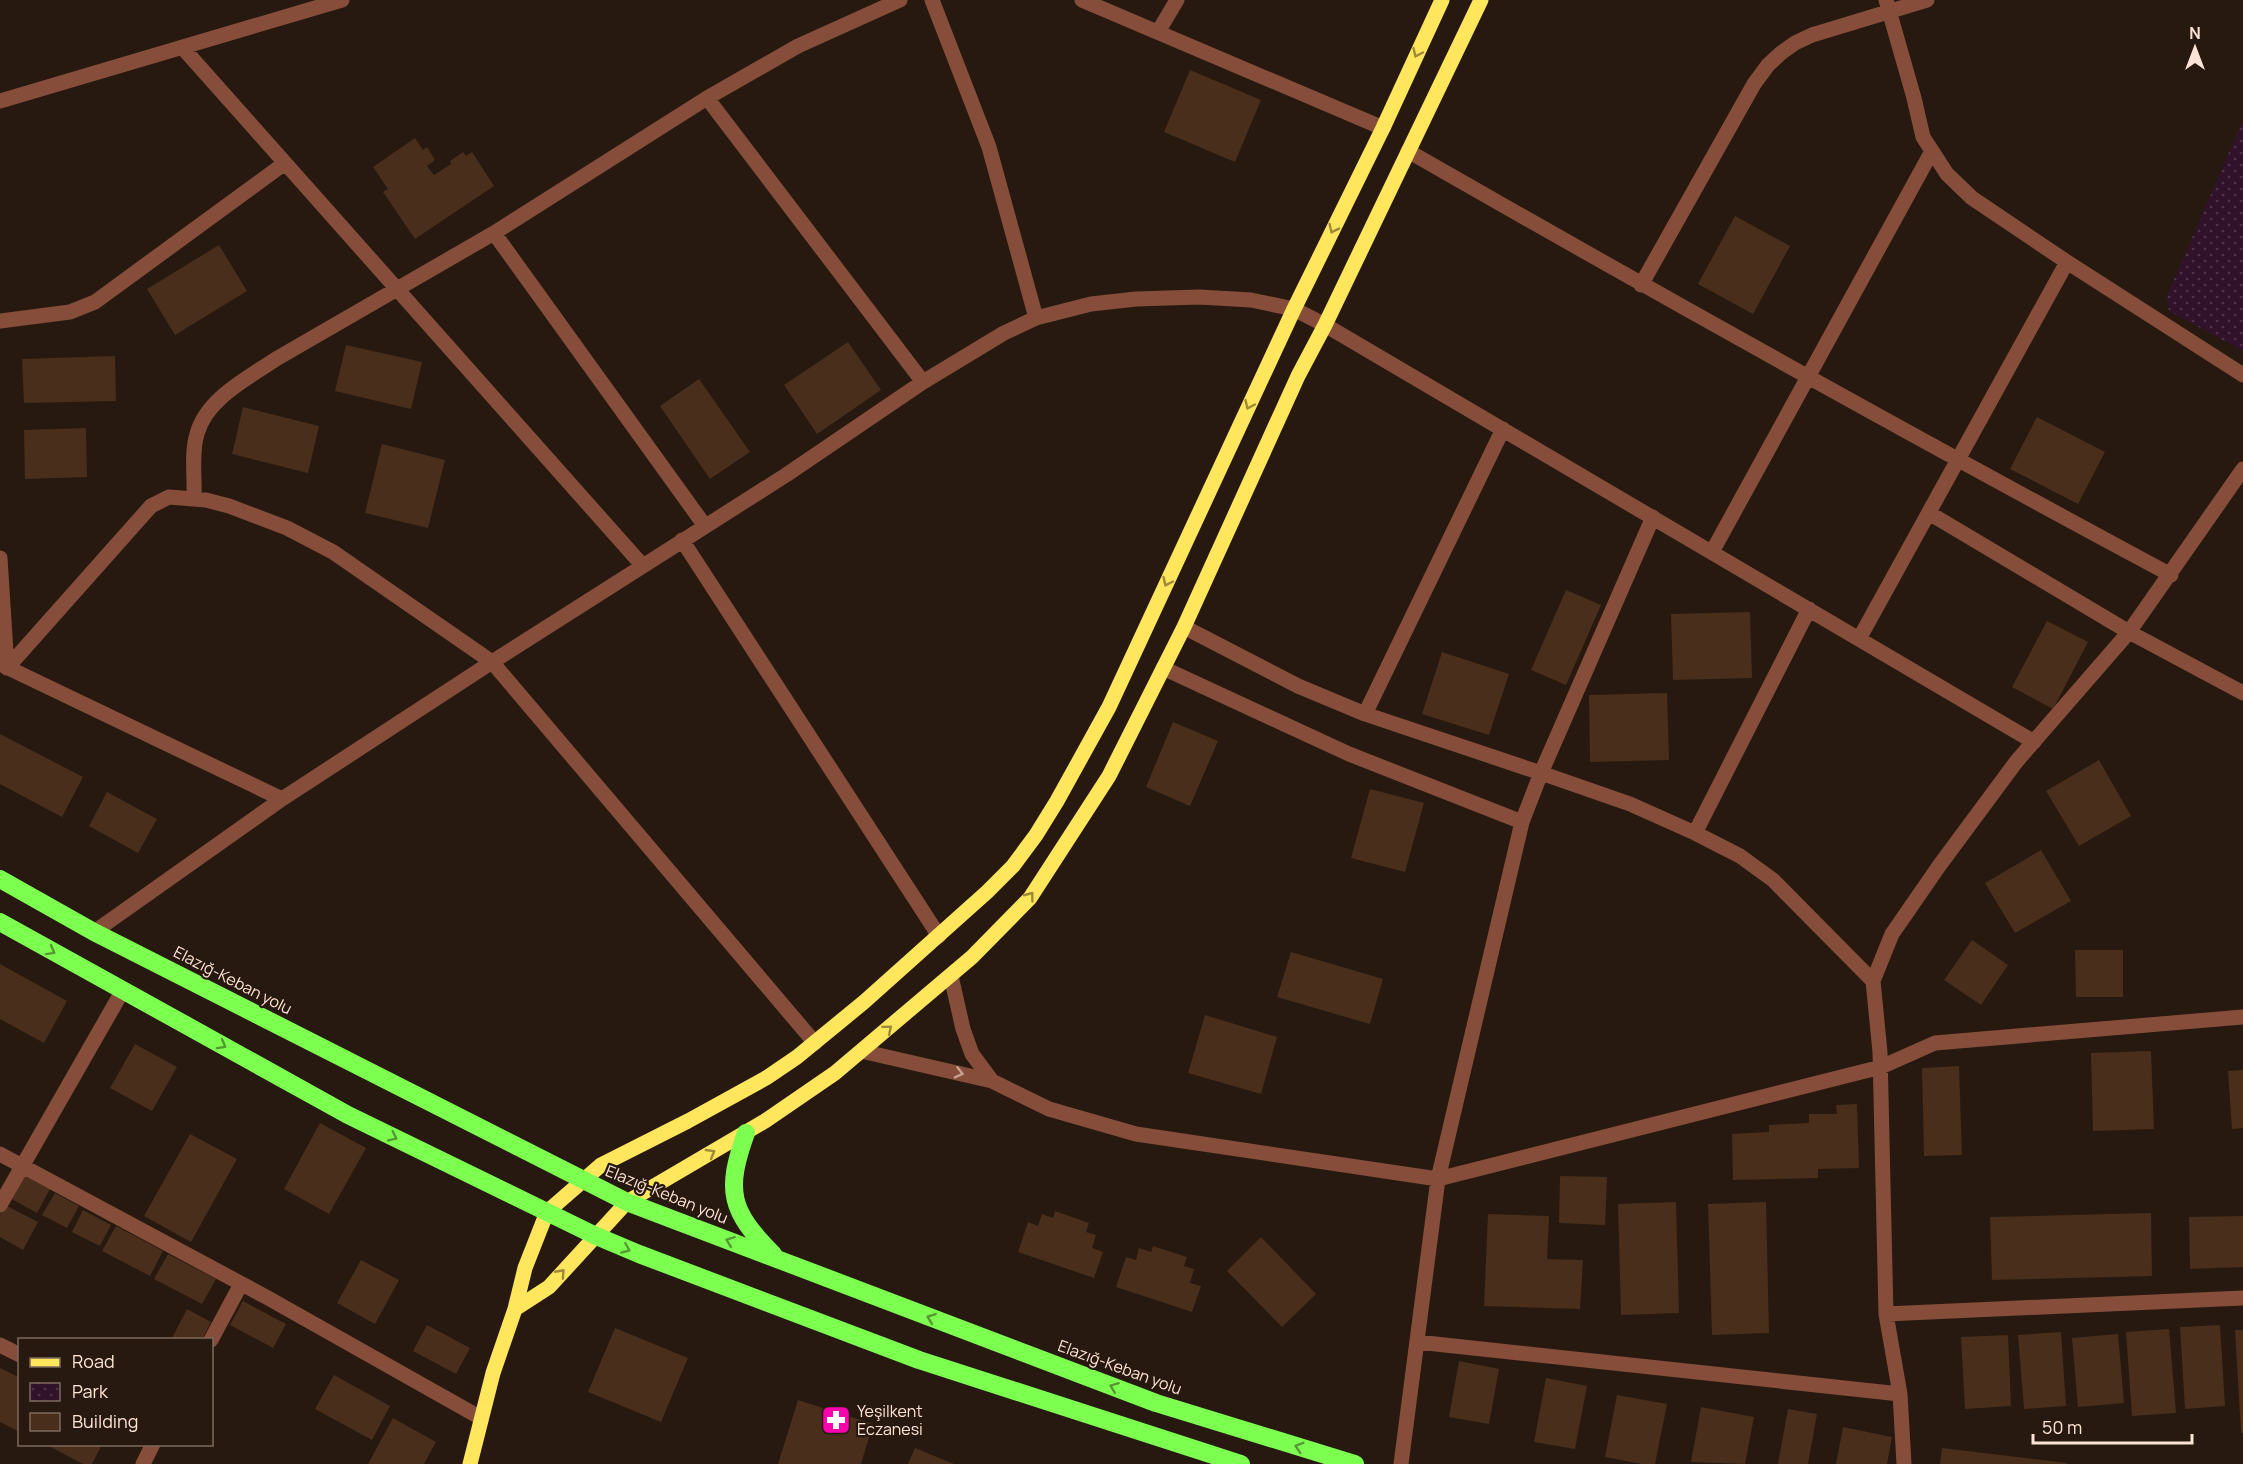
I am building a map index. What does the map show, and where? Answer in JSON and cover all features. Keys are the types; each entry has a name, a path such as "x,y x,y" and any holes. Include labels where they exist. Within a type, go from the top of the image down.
{"highway":[{"name":"Elazığ-Keban yolu","path":"0,879 94,932 627,1202 1156,1403 1355,1464"},
{"path":"0,922 348,1115 594,1236 919,1360 1241,1464"},
{"path":"746,1133 734,1168 736,1204 742,1218 756,1237 779,1260"}],"main road":[{"path":"515,1309 549,1287 627,1202 765,1122 835,1073 951,976 993,938 1030,898 1109,776 1184,627 1298,376 1481,0"},
{"path":"470,1464 493,1373 515,1309 525,1268 548,1212 601,1165 650,1142 766,1078 815,1042 939,936 1013,866 1057,801 1110,706 1294,309 1383,128 1437,2"}],"street":[{"path":"0,101 342,0"},
{"path":"194,498 197,433 209,410 226,393 276,359 494,233 707,98 798,46 900,0"},
{"path":"932,0 989,147 1036,318"},
{"path":"1082,0 1383,128"},
{"path":"1158,32 1177,0"},
{"path":"1641,285 1738,111 1768,65 1795,43 1812,35 1888,6 1927,0"},
{"path":"1888,6 1923,136 1947,174 1972,198 2243,375"},
{"path":"182,47 643,566"},
{"path":"707,98 923,382"},
{"path":"1408,151 1641,285 2170,575"},
{"path":"1712,552 1932,151"},
{"path":"0,321 70,312 94,302 285,163"},
{"path":"494,233 705,526"},
{"path":"1859,639 2067,262"},
{"path":"94,932 282,799 786,475 923,382 1004,333 1036,318 1091,304 1136,299 1199,297 1251,300 1294,309 1325,324 2034,742"},
{"path":"1365,714 1503,429"},
{"path":"1904,1464 1900,1394 1886,1314 1881,1067 1873,981 1892,934 1939,866 2016,762 2129,632 2243,469"},
{"path":"3,666 151,506 170,497 194,498 230,506 287,528 333,552 492,662 815,1042"},
{"path":"1929,513 2129,632 2243,693"},
{"path":"1401,1464 1438,1179 1522,822 1541,773 1653,518"},
{"path":"682,540 939,936"},
{"path":"0,558 3,666"},
{"path":"1695,833 1809,609"},
{"path":"1184,627 1298,686 1365,714 1630,804 1740,856 1773,880 1873,981"},
{"path":"3,666 282,799"},
{"path":"1163,668 1349,754 1522,822"},
{"path":"951,976 963,1029 972,1053 992,1082"},
{"path":"0,1205 123,990"},
{"path":"861,1051 992,1082 1049,1109 1136,1134 1438,1179 1881,1067 1935,1042 2243,1017"},
{"path":"0,1154 241,1284 481,1418"},
{"path":"212,1338 241,1284"},
{"path":"1886,1314 2243,1298"},
{"path":"1417,1342 1900,1394"},
{"path":"0,1345 18,1354"},
{"path":"143,1464 152,1446"}],"green space":[{"path":"2243,120 2243,351 2169,311 2167,296"}],"building":[{"path":"1190,70 1261,100 1235,162 1164,132"},
{"path":"415,138 423,150 427,147 435,160 427,166 434,175 451,164 450,161 463,152 466,156 472,152 494,186 415,239 383,192 388,189 373,167"},
{"path":"1735,216 1790,246 1753,314 1698,284"},
{"path":"219,245 247,291 175,335 147,289"},
{"path":"848,342 881,390 817,434 784,385"},
{"path":"346,345 422,362 411,409 335,391"},
{"path":"115,356 116,401 24,403 22,359"},
{"path":"699,379 750,452 710,479 660,406"},
{"path":"243,407 319,426 308,473 232,454"},
{"path":"2037,417 2105,452 2078,504 2010,469"},
{"path":"86,428 87,477 25,479 24,430"},
{"path":"382,444 445,460 428,528 365,513"},
{"path":"1566,590 1601,605 1566,685 1531,670"},
{"path":"1750,612 1752,678 1673,680 1671,614"},
{"path":"2047,621 2088,642 2053,709 2012,687"},
{"path":"1442,652 1509,674 1489,735 1422,714"},
{"path":"1667,693 1669,760 1590,762 1589,695"},
{"path":"1173,722 1218,741 1190,806 1146,787"},
{"path":"0,734 83,777 62,817 0,784"},
{"path":"2099,760 2131,816 2079,846 2046,791"},
{"path":"1370,789 1424,803 1405,872 1351,858"},
{"path":"107,792 157,819 138,853 89,826"},
{"path":"2041,850 2071,901 2015,933 1985,883"},
{"path":"1972,940 2008,965 1981,1005 1944,980"},
{"path":"2075,950 2123,950 2123,997 2076,997"},
{"path":"1291,952 1383,979 1370,1024 1277,997"},
{"path":"0,964 67,1001 44,1043 0,1019"},
{"path":"1205,1015 1277,1037 1261,1094 1188,1073"},
{"path":"135,1044 177,1067 152,1111 110,1088"},
{"path":"2151,1051 2154,1129 2093,1131 2091,1053"},
{"path":"1959,1066 1962,1155 1924,1156 1922,1068"},
{"path":"2243,1070 2243,1128 2232,1129 2228,1071"},
{"path":"1857,1104 1859,1168 1818,1169 1818,1178 1733,1180 1732,1134 1769,1132 1769,1125 1809,1123 1809,1114 1837,1114 1836,1105"},
{"path":"320,1123 366,1148 329,1214 284,1189"},
{"path":"190,1134 237,1159 191,1242 144,1216"},
{"path":"23,1175 50,1189 37,1213 10,1198"},
{"path":"1560,1176 1607,1177 1605,1225 1559,1223"},
{"path":"55,1193 79,1206 67,1228 42,1215"},
{"path":"1676,1202 1679,1313 1621,1315 1618,1204"},
{"path":"1766,1202 1769,1333 1712,1335 1708,1204"},
{"path":"5,1205 38,1222 23,1250 0,1237 0,1215"},
{"path":"83,1210 111,1225 100,1246 72,1232"},
{"path":"1055,1211 1089,1223 1086,1232 1096,1235 1092,1248 1103,1252 1094,1278 1018,1252 1028,1222 1038,1226 1042,1214 1053,1218"},
{"path":"2151,1213 2152,1276 1992,1280 1990,1217"},
{"path":"1488,1214 1549,1216 1547,1259 1583,1260 1580,1309 1484,1306"},
{"path":"2243,1216 2243,1267 2190,1269 2189,1217"},
{"path":"116,1226 163,1251 150,1276 102,1251"},
{"path":"1261,1237 1316,1294 1282,1327 1227,1271"},
{"path":"1153,1246 1187,1257 1184,1266 1194,1269 1190,1283 1201,1286 1192,1312 1116,1287 1126,1257 1136,1260 1139,1248 1151,1252"},
{"path":"168,1254 216,1279 202,1304 154,1279"},
{"path":"361,1260 399,1280 375,1324 337,1303"},
{"path":"243,1301 286,1324 273,1348 230,1325"},
{"path":"187,1309 211,1322 203,1338 172,1338"},
{"path":"427,1325 470,1348 456,1374 413,1351"},
{"path":"2220,1325 2225,1406 2185,1409 2180,1327"},
{"path":"615,1328 688,1358 661,1422 588,1392"},
{"path":"2169,1329 2176,1413 2132,1416 2126,1332"},
{"path":"2235,1330 2243,1330 2243,1433 2241,1433"},
{"path":"2061,1332 2066,1406 2024,1409 2018,1335"},
{"path":"2118,1334 2124,1403 2078,1407 2072,1338"},
{"path":"2008,1335 2011,1406 1965,1409 1961,1337"},
{"path":"1459,1361 1499,1369 1489,1424 1449,1417"},
{"path":"0,1368 18,1377 18,1431 0,1422"},
{"path":"334,1375 390,1406 372,1440 315,1409"},
{"path":"1546,1378 1587,1386 1575,1449 1534,1442"},
{"path":"1617,1395 1667,1404 1655,1464 1642,1464 1605,1457"},
{"path":"798,1400 873,1424 861,1464 778,1464"},
{"path":"1701,1407 1754,1417 1745,1464 1691,1462"},
{"path":"1788,1409 1817,1414 1808,1464 1778,1464"},
{"path":"393,1418 436,1442 424,1464 368,1464"},
{"path":"1843,1427 1892,1437 1887,1464 1836,1464"},
{"path":"49,1446 101,1446 92,1464 83,1464"},
{"path":"915,1448 954,1464 908,1464"},
{"path":"1942,1448 2067,1463 2067,1464 1940,1464"}],"place":[{"name":"Yeşilkent Eczanesi","path":"836,1420"}]}
